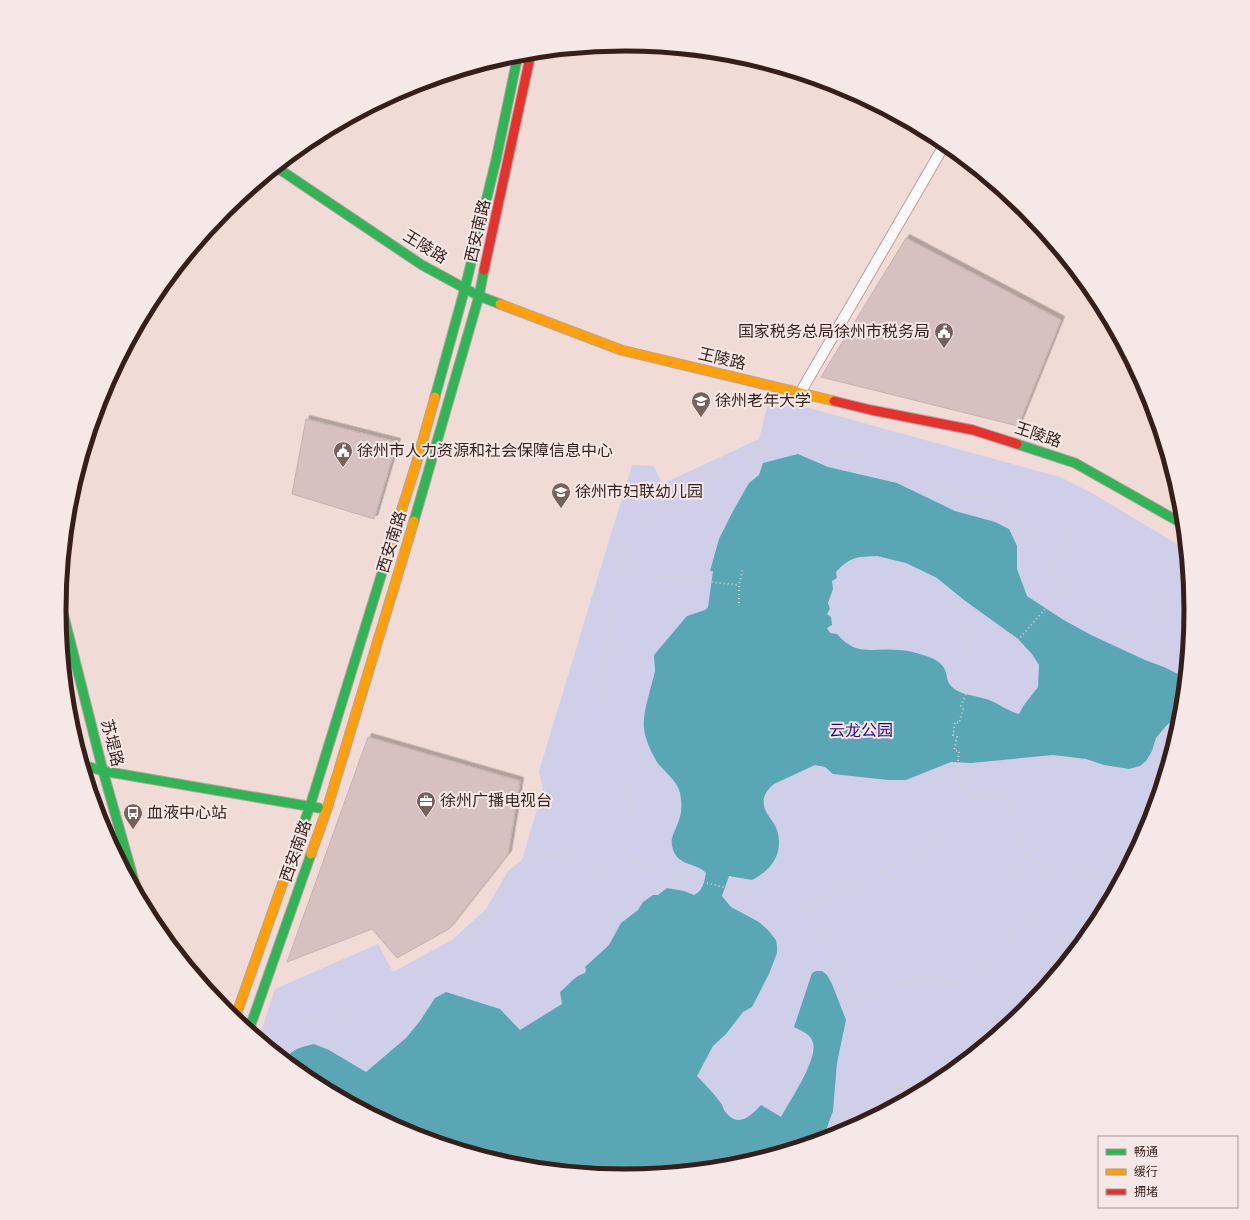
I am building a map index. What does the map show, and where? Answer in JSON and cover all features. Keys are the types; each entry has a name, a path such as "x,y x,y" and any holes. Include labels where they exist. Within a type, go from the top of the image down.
{"main road":[{"name":"西安南路","path":"251,1025 327,809 433,460 479,296 530,60"},
{"name":"西安南路","path":"237,1012 310,806 416,461 465,288 496,160 516,62"},
{"name":"王陵路","path":"280,171 422,265 479,296 620,350 871,410 973,430 1075,463 1176,520"},
{"name":"苏堤路","path":"66,626 103,771 131,871"},
{"path":"89,766 103,771 327,809"},
{"path":"234,1009 240,1004"}],"street":[{"path":"800,393 942,149"}],"path":[{"path":"637,862 636,825 628,795 613,756 609,741 602,673 616,585 624,561 638,530 652,511 669,496 765,450 791,444 879,463 898,468 948,494 964,497 983,497 1000,502 1013,512 1066,588 1095,619 1181,662"},
{"path":"1051,568 1092,493"},
{"path":"1061,549 1166,601 1154,623 1155,650"},
{"path":"624,561 663,577 739,585"},
{"path":"739,603 739,585 743,568"},
{"path":"972,797 961,789 955,763 958,761 959,751 954,750 957,736 953,735 955,722 959,723 962,709 961,706 967,692 958,684 958,674 968,643 963,638 965,630 971,627 974,632 995,629 1008,632 1018,640 1066,588"},
{"path":"1004,799 1006,792 1034,760 1042,758 1070,758 1115,770 1127,771 1140,768 1148,763 1153,757 1157,742 1164,733 1171,729"},
{"path":"281,1050 285,1044 311,1023 345,1011 461,944 493,910 517,871 538,859 563,856 599,870 613,870 637,862 689,879 808,907 931,847 968,799 976,794 985,794 995,795 1004,799 1008,804 1028,854 1049,873"},
{"path":"1053,969 1033,960 1017,946 1007,929 1003,908 1005,888 1014,869 1028,854 1046,844 1067,840 1089,844 1109,855 1120,868"},
{"path":"1099,880 1125,860"},
{"path":"1076,939 1062,939 1050,934 1038,920 1034,904 1035,892 1040,882 1049,873 1060,868 1072,866 1084,869 1095,875 1103,885 1106,894"},
{"path":"808,907 896,1088"},
{"path":"854,1002 897,983 929,980 960,982 982,969 1012,936 1038,920"},
{"path":"879,1107 882,1100 888,1093 896,1088 905,1086 915,1087"}],"green space":[{"name":"云龙公园","path":"769,399 809,408 1060,477 1092,493 1180,546 1183,573 1183,647 1173,719 1165,755 1141,824 1109,890 1090,921 1045,979 1020,1005 994,1030 936,1075 872,1111 839,1126 770,1150 734,1158 662,1168 625,1169 588,1168 516,1158 480,1150 411,1126 345,1094 314,1075 260,1034 275,989 378,944 393,972 452,940 486,909 508,871 522,860 543,789 539,771 632,465 654,466 662,484 759,439"}],"water":[{"name":"云龙公园","path":"798,454 828,467 897,483 955,511 995,522 1009,529 1017,546 1017,569 1027,596 1062,619 1091,635 1180,675 1173,720 1156,738 1152,751 1146,761 1140,766 1129,769 1104,765 1086,759 1053,755 971,763 951,762 906,780 888,780 833,774 825,767 815,765 774,784 770,788 766,793 764,802 766,811 777,830 779,838 779,846 775,860 771,866 752,880 729,876 722,896 731,907 759,922 768,930 776,940 777,953 769,974 752,1007 743,1012 726,1034 713,1046 697,1076 718,1099 729,1116 734,1119 739,1120 748,1117 761,1105 781,1117 802,1080 811,1059 813,1050 812,1040 806,1033 794,1027 812,973 822,971 827,975 832,984 846,1020 837,1063 833,1111 826,1131 805,1139 770,1150 734,1158 662,1168 588,1168 552,1164 480,1150 411,1126 345,1094 314,1075 289,1056 293,1051 314,1044 329,1050 366,1072 406,1038 420,1021 435,998 446,992 500,1009 520,1030 562,1004 560,992 575,978 585,973 585,967 609,945 621,923 638,910 643,902 653,895 658,895 667,888 684,891 694,895 701,889 706,873 698,867 680,860 672,847 672,839 681,814 680,793 676,784 657,762 651,750 645,732 644,715 655,671 654,655 687,616 705,610 708,607 713,571 710,571 719,539 749,483 759,475 763,463","holes":["877,556 906,563 937,578 964,600 1018,639 1032,654 1039,665 1038,687 1019,714 984,698 965,694 956,690 949,683 945,670 942,666 931,658 903,650 859,649 844,641 837,634 830,633 827,628 832,625 831,617 827,614 830,609 828,603 833,589 832,581 837,578 836,572 850,560 859,557"]}],"building":[{"name":"国家税务总局徐州市税务局","path":"906,238 1061,320 1018,426 821,377"},
{"name":"徐州市人力资源和社会保障信息中心","path":"306,419 397,442 374,519 292,494"},
{"name":"徐州广播电视台","path":"368,737 520,781 508,854 449,929 397,958 372,929 287,962"}],"traffic: fast":[{"path":"435,397 465,288 496,160 517,62"},
{"path":"281,170 422,265 479,296 500,304"},
{"path":"414,521 479,296 484,270"},
{"path":"1017,444 1075,463 1176,520"},
{"path":"287,871 310,806 385,563"},
{"path":"66,626 103,771 131,871"},
{"path":"89,767 103,771 319,808"},
{"path":"251,1025 311,854"}],"traffic: slow":[{"path":"500,304 621,350 834,401"},
{"path":"385,563 417,461 435,397"},
{"path":"311,854 327,809 414,521"},
{"path":"237,1012 287,871"}],"traffic: jam":[{"path":"484,270 530,60"},
{"path":"834,401 871,410 973,430 1017,444"}],"place":[{"name":"国家税务总局徐州市税务局","path":"944,349"},
{"name":"徐州老年大学","path":"701,418"},
{"name":"徐州市人力资源和社会保障信息中心","path":"343,468"},
{"name":"徐州市妇联幼儿园","path":"561,509"},
{"name":"徐州广播电视台","path":"426,818"},
{"name":"血液中心站","path":"133,830"}]}
